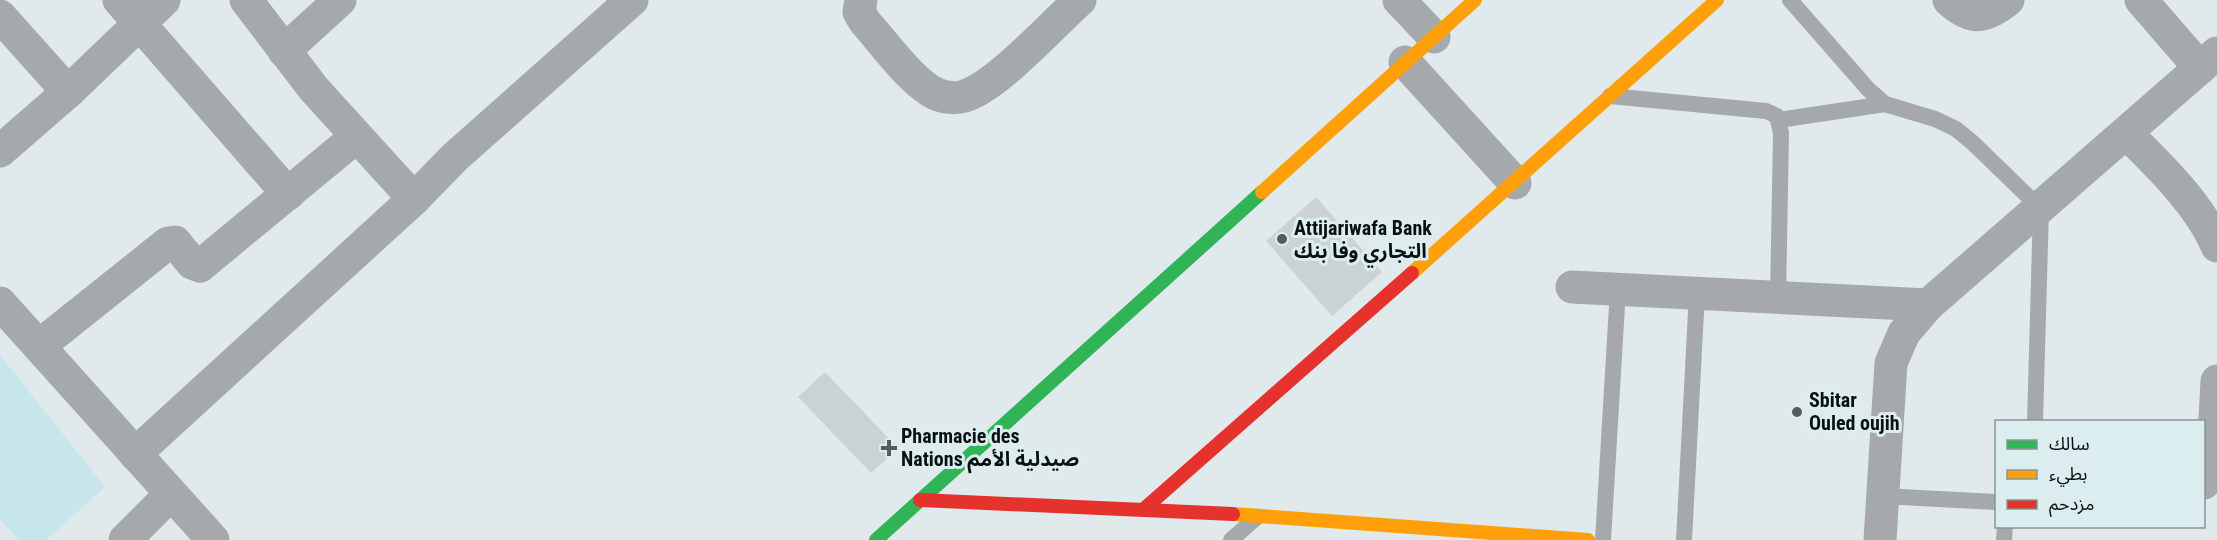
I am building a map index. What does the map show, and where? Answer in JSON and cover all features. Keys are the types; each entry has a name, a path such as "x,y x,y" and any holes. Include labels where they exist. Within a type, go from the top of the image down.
{"street":[{"path":"0,151 68,92 129,11 164,0"},
{"path":"246,0 284,51 356,137 414,199"},
{"path":"284,51 340,0"},
{"path":"861,0 859,12 865,22 919,82 936,93 960,98 973,93 993,78 1080,0"},
{"path":"1399,0 1434,37"},
{"path":"876,540 1476,0"},
{"path":"1144,509 1515,183 1717,0"},
{"path":"1949,0 1964,11 1981,16 1993,12 2008,0"},
{"path":"1880,540 1892,363 1904,333 1928,305 2041,209 2208,61 2141,0"},
{"path":"135,454 414,199 614,6"},
{"path":"129,11 288,194"},
{"path":"0,16 68,92"},
{"path":"1405,63 1515,183"},
{"path":"2127,134 2155,161 2187,200 2217,246"},
{"path":"39,346 160,247 175,242 192,264 200,266 356,137"},
{"path":"1572,287 1928,305"},
{"path":"0,303 213,540"},
{"path":"2205,480 2213,456 2217,381"},
{"path":"125,540 171,494"},
{"path":"920,500 1144,509 1258,516 1493,536 1588,540"}],"lane":[{"path":"1790,0 1868,89 1885,104 1935,119 1956,129 2041,209 2035,420"},
{"path":"1610,96 1766,111 1779,120 1885,104"},
{"path":"1778,297 1779,120"},
{"path":"1603,540 1618,289"},
{"path":"1684,540 1697,293"},
{"path":"1882,496 1995,502"},
{"path":"1231,540 1258,516"}],"shaded area":[{"path":"0,355 105,487 46,540 19,540 0,520"}],"building":[{"path":"1316,197 1382,272 1332,316 1266,241"},
{"path":"825,372 898,448 871,473 798,397"}],"traffic: fast":[{"path":"876,540 1262,192"}],"traffic: slow":[{"path":"1262,192 1475,0"},
{"path":"1412,273 1717,0"},
{"path":"1233,514 1588,540"}],"traffic: jam":[{"path":"1144,509 1412,273"},
{"path":"920,500 1233,514"}],"place":[{"name":"Attijariwafa Bank التجاري وفا بنك","path":"1282,239"},
{"name":"Sbitar Ouled oujih","path":"1797,412"},
{"name":"Pharmacie des Nations صيدلية الأمم","path":"889,448"}]}
